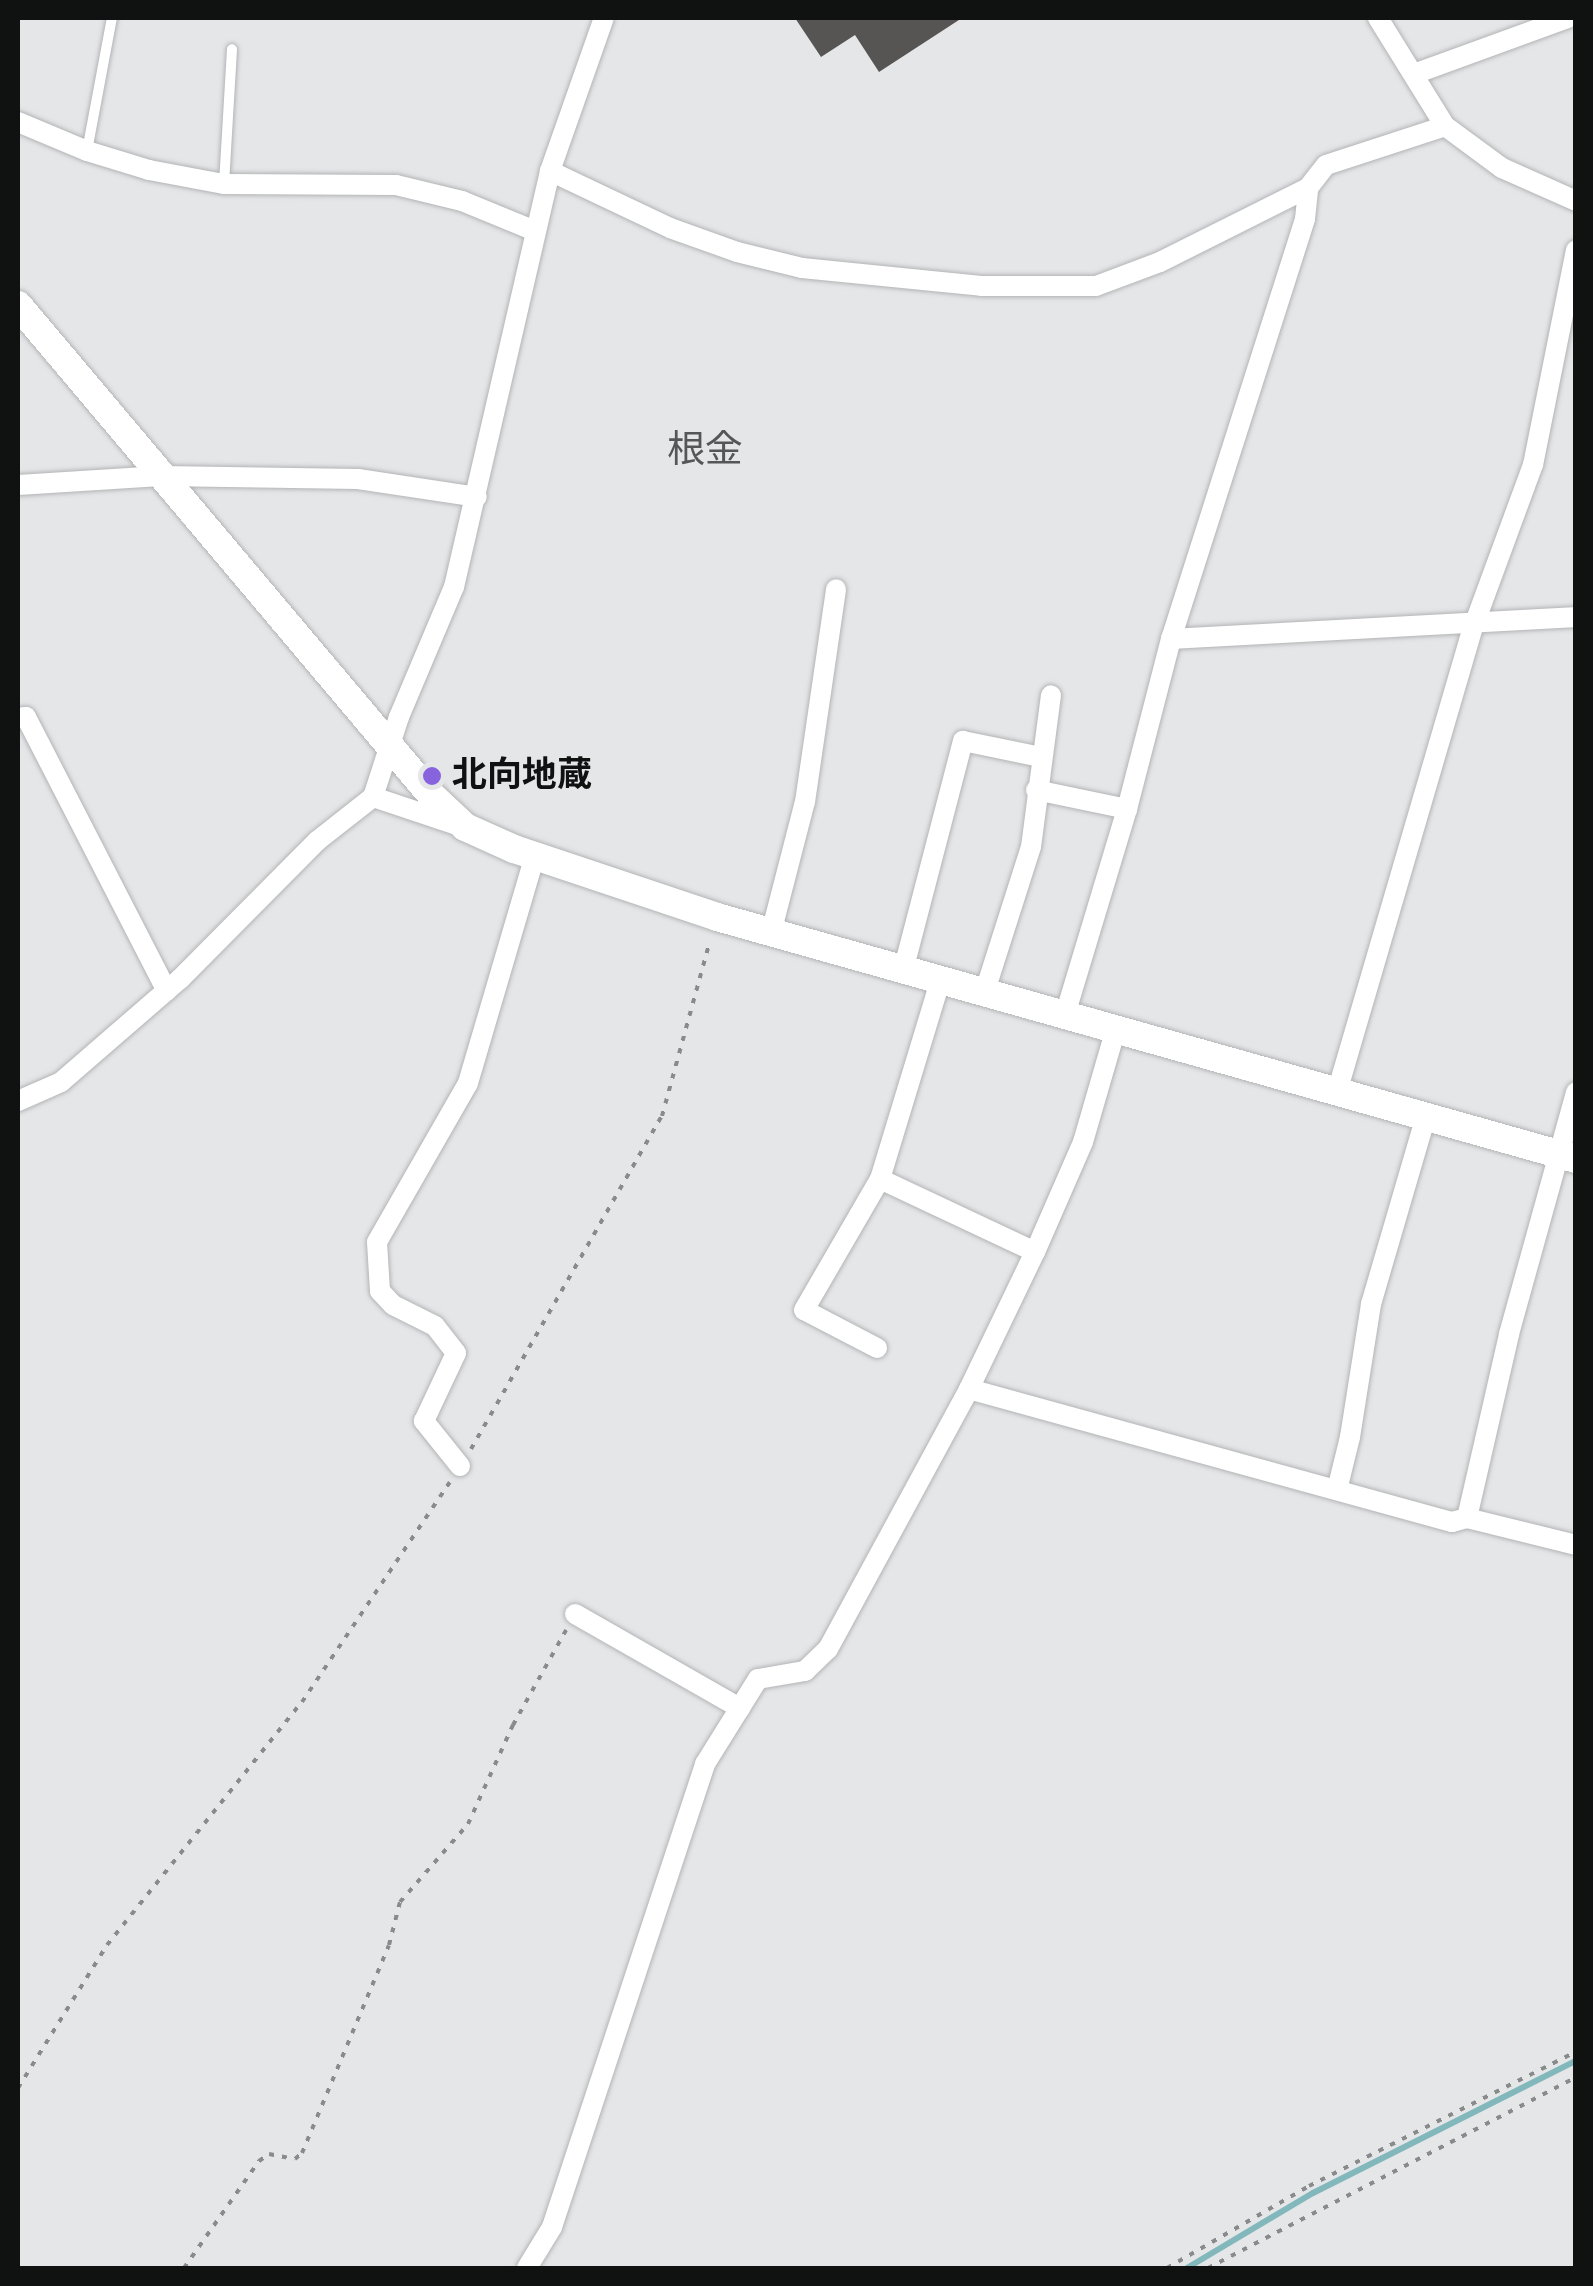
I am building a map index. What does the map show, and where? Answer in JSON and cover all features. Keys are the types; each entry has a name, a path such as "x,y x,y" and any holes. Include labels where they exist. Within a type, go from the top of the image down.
{"street":[{"path":"18,1102 61,1082 166,990 316,840 373,797 389,745 454,588 550,171 604,18"},
{"path":"1378,18 1445,126 1502,168 1576,201"},
{"path":"1507,39 1510,18"},
{"path":"1414,74 1568,18"},
{"path":"18,122 86,151 149,170 224,184 396,185 462,201 535,231"},
{"path":"550,171 670,228 737,252 802,268 982,286 1096,286 1160,262 1308,188 1326,165 1445,126"},
{"path":"1064,1018 1127,809 1171,639 1305,219 1308,188"},
{"path":"1337,1092 1474,625 1533,466 1576,250"},
{"path":"18,305 389,745 465,827"},
{"path":"18,485 162,476 358,479 477,497"},
{"path":"771,933 805,802 836,589"},
{"path":"1171,639 1576,617"},
{"path":"984,994 1031,847 1051,695"},
{"path":"18,718 26,717 166,990"},
{"path":"903,971 963,741 1041,757"},
{"path":"1036,790 1127,809"},
{"path":"373,797 716,917 1064,1018 1567,1156"},
{"path":"460,1466 424,1421 456,1353 436,1326 393,1305 380,1291 377,1242 468,1083 535,856"},
{"path":"877,1348 804,1310 880,1179 940,982"},
{"path":"526,2268 552,2227 705,1764 758,1680 805,1671 828,1648 968,1389 1035,1252 1083,1142 1116,1032"},
{"path":"1467,1518 1567,1156 1576,1092"},
{"path":"1337,1490 1350,1437 1371,1304 1426,1116"},
{"path":"880,1179 1035,1252"},
{"path":"968,1389 1452,1522 1467,1518 1576,1544"},
{"path":"576,1614 740,1708"}],"lane":[{"path":"86,151 112,18"},
{"path":"224,184 232,49"}],"path":[{"path":"18,2088 108,1945 302,1702 460,1466 662,1116 716,917"},
{"path":"184,2268 259,2161 269,2154 294,2159 302,2153 389,1945 400,1902 468,1824 513,1725 576,1614"},
{"path":"1167,2268 1309,2186 1576,2052"},
{"path":"1208,2268 1576,2077"}],"building":[{"path":"795,18 962,18 879,72 855,35 821,57"}],"waterway":[{"path":"1187,2268 1313,2193 1576,2061"}],"place":[{"name":"北向地蔵","path":"432,776"}],"district":[{"name":"根金","path":"705,452"}]}
